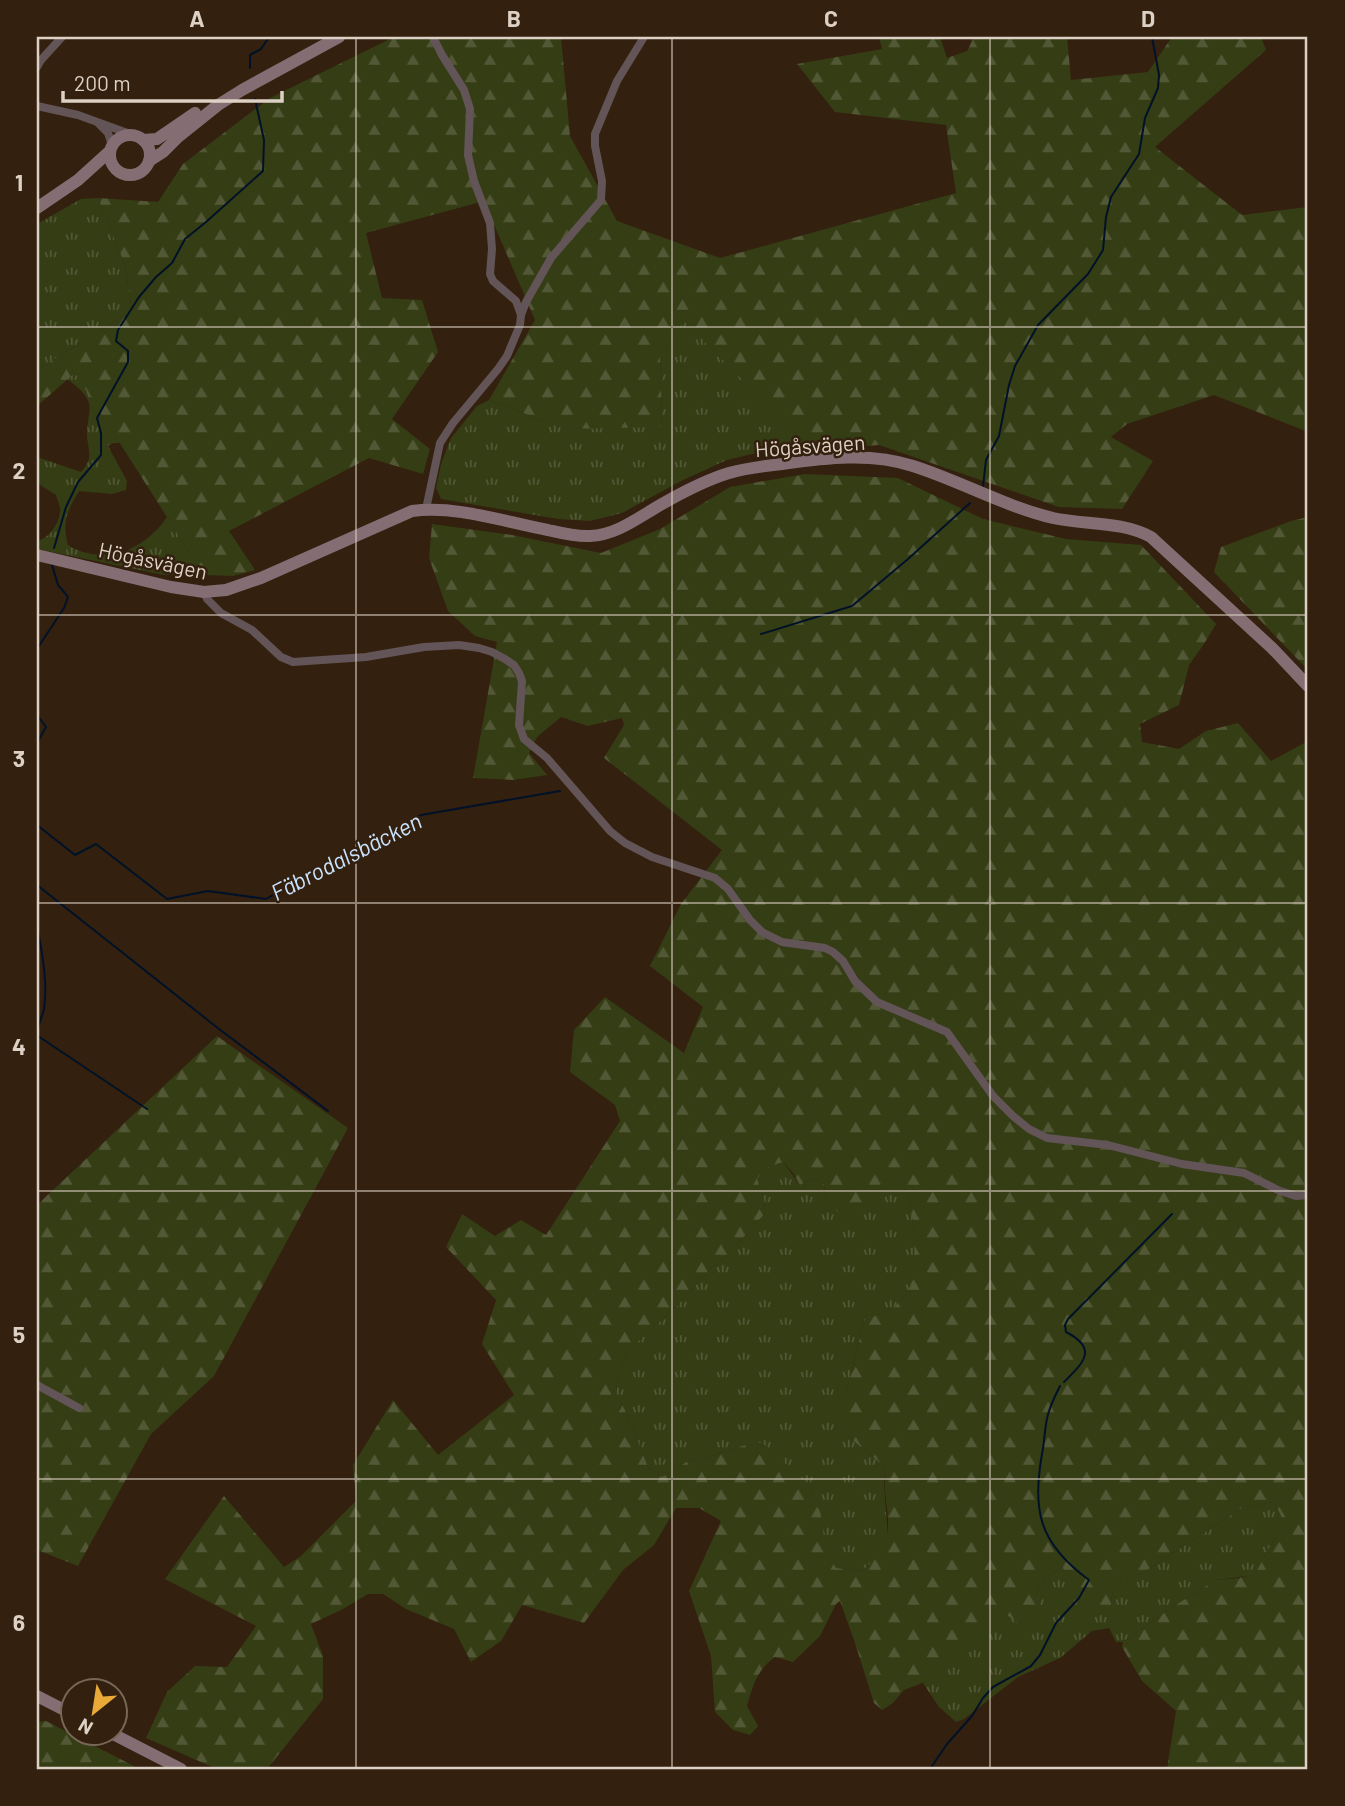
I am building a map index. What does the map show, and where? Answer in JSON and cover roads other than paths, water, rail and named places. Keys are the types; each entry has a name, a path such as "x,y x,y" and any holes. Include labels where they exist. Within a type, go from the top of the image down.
{"street":[{"path":"37,67 62,37"},
{"path":"149,161 218,105 339,37"},
{"path":"433,37 464,90 470,109 468,155 474,181 490,223 490,274 493,281 516,301 521,315"},
{"path":"426,509 440,443 507,356 526,302 551,258 601,200 602,181 595,134 617,81 644,37"},
{"path":"37,210 94,167 121,137 158,139 203,108 218,105"},
{"path":"37,106 91,119 138,137 150,150 146,168 135,175 117,170 102,171 70,193 37,210"},
{"path":"91,119 106,130 111,148 110,160 117,170"},
{"name":"Högåsvägen","path":"37,555 171,587 204,592 226,590 313,555 401,515 426,509 461,512 571,535 591,536 621,528 711,480 749,468 848,458 881,459 953,481 1043,515 1105,524 1151,537 1272,648 1308,685"},
{"path":"204,592 221,613 252,631 281,657 293,662 366,657 432,646 459,645 479,648 505,659 514,665 522,681 519,725 524,739 547,758 610,831 625,843 652,857 716,878 729,889 762,932 782,942 825,948 833,952 862,989 877,1002 947,1032 993,1096 1029,1129 1047,1139 1108,1145 1182,1164 1244,1173 1280,1191 1296,1196 1308,1195"},
{"path":"37,1385 79,1408"},
{"path":"37,1696 60,1707"},
{"path":"130,1743 181,1769"}],"waterway":[{"name":"Fäbrodalsbäcken","path":"250,68 250,55 261,49 269,37"},
{"path":"983,486 986,460 999,436 1015,366 1038,325 1088,274 1103,250 1111,197 1139,154 1145,118 1158,88 1159,75 1152,37"},
{"name":"Fäbrodalsbäcken","path":"54,548 66,507 78,482 101,455 101,433 97,418 128,362 128,351 116,341 118,330 139,297 172,263 185,239 263,171 264,140 255,99"},
{"path":"761,634 852,606 970,503"},
{"name":"Fäbrodalsbäcken","path":"37,649 64,608 68,597 58,585 52,565"},
{"name":"Fäbrodalsbäcken","path":"37,715 46,727 37,743"},
{"name":"Fäbrodalsbäcken","path":"37,825 75,855 96,844 167,899 208,891 266,899 421,815 560,791"},
{"path":"37,885 328,1111"},
{"path":"37,925 45,988 38,1036 147,1109"},
{"path":"1064,1382 1082,1362 1085,1350 1076,1338 1066,1332 1068,1319 1172,1214"},
{"path":"930,1769 993,1687 1031,1666 1040,1655 1056,1623 1079,1598 1089,1580 1058,1552 1042,1523 1039,1507 1038,1489 1047,1420 1060,1386"}]}
